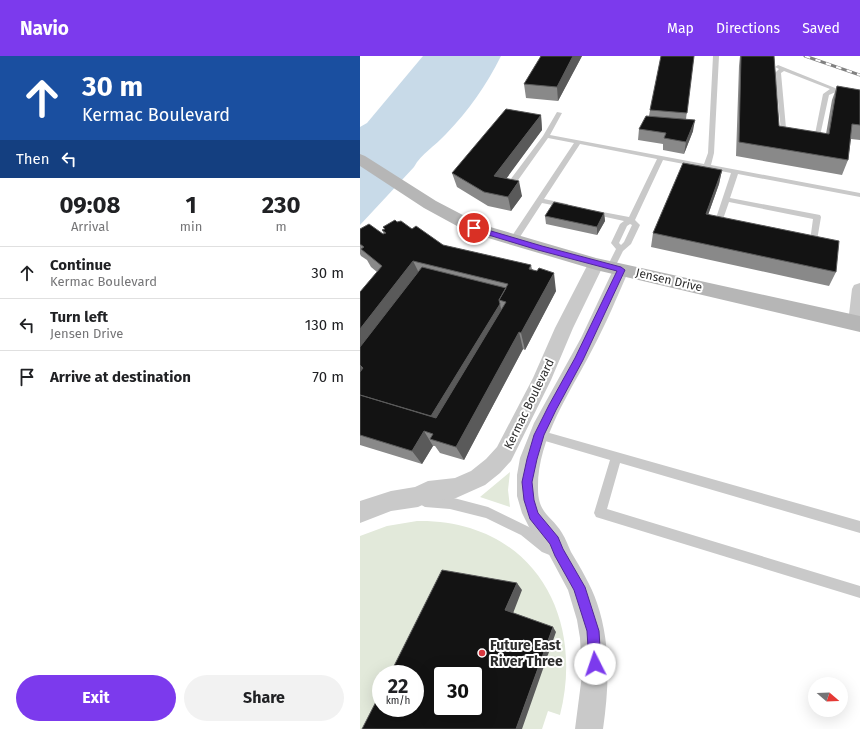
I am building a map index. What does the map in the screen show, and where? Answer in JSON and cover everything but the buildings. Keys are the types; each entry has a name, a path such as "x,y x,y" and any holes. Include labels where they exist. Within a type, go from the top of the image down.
{"main road":[{"name":"Jensen Drive","path":"360,159 459,222 474,228 610,267 858,324"}],"street":[{"name":"Kermac Boulevard","path":"589,729 595,700 593,631 579,587 558,552 554,541 536,520 527,491 529,471 539,435 552,408 579,360 610,267"},
{"name":"Kermac Boulevard","path":"360,512 391,501 418,497 428,491 456,488 472,482 493,466 501,458 542,380 564,328 610,267"},
{"path":"858,324 860,289"}],"lane":[{"path":"707,167 711,153 716,56"},
{"path":"770,64 841,91"},
{"path":"783,69 778,73 783,139 790,140"},
{"path":"810,143 816,144 826,94 834,88"},
{"path":"508,188 546,136 559,113"},
{"path":"546,136 860,195"},
{"path":"513,240 578,142"},
{"path":"631,220 661,158"},
{"path":"733,227 718,224 735,172"},
{"path":"726,199 817,217 813,244 798,241"},
{"path":"540,200 570,207"},
{"path":"585,210 631,220 636,225 627,244 620,249 610,267"},
{"path":"539,435 860,527"},
{"path":"616,457 600,513 860,592"},
{"path":"418,497 425,501 450,503 488,513 525,531 546,548 558,552"}],"green space":[{"path":"510,472 508,490 510,507 480,497"},
{"path":"417,521 456,525 490,536 518,554 540,579 556,608 564,641 566,677 560,715 548,711 542,729 360,729 360,536 387,526"}],"water":[{"path":"423,56 501,56 483,88 462,116 442,138 420,158 414,167 360,225 360,127 367,123"}],"railway":[{"path":"805,56 860,75"}],"place":[{"name":"Future East River Three","path":"482,653"}],"route":[{"path":"474,228 621,270 579,360 552,408 539,435 527,482 527,491 534,516 554,541 558,552 579,587 593,631 595,664"}]}
